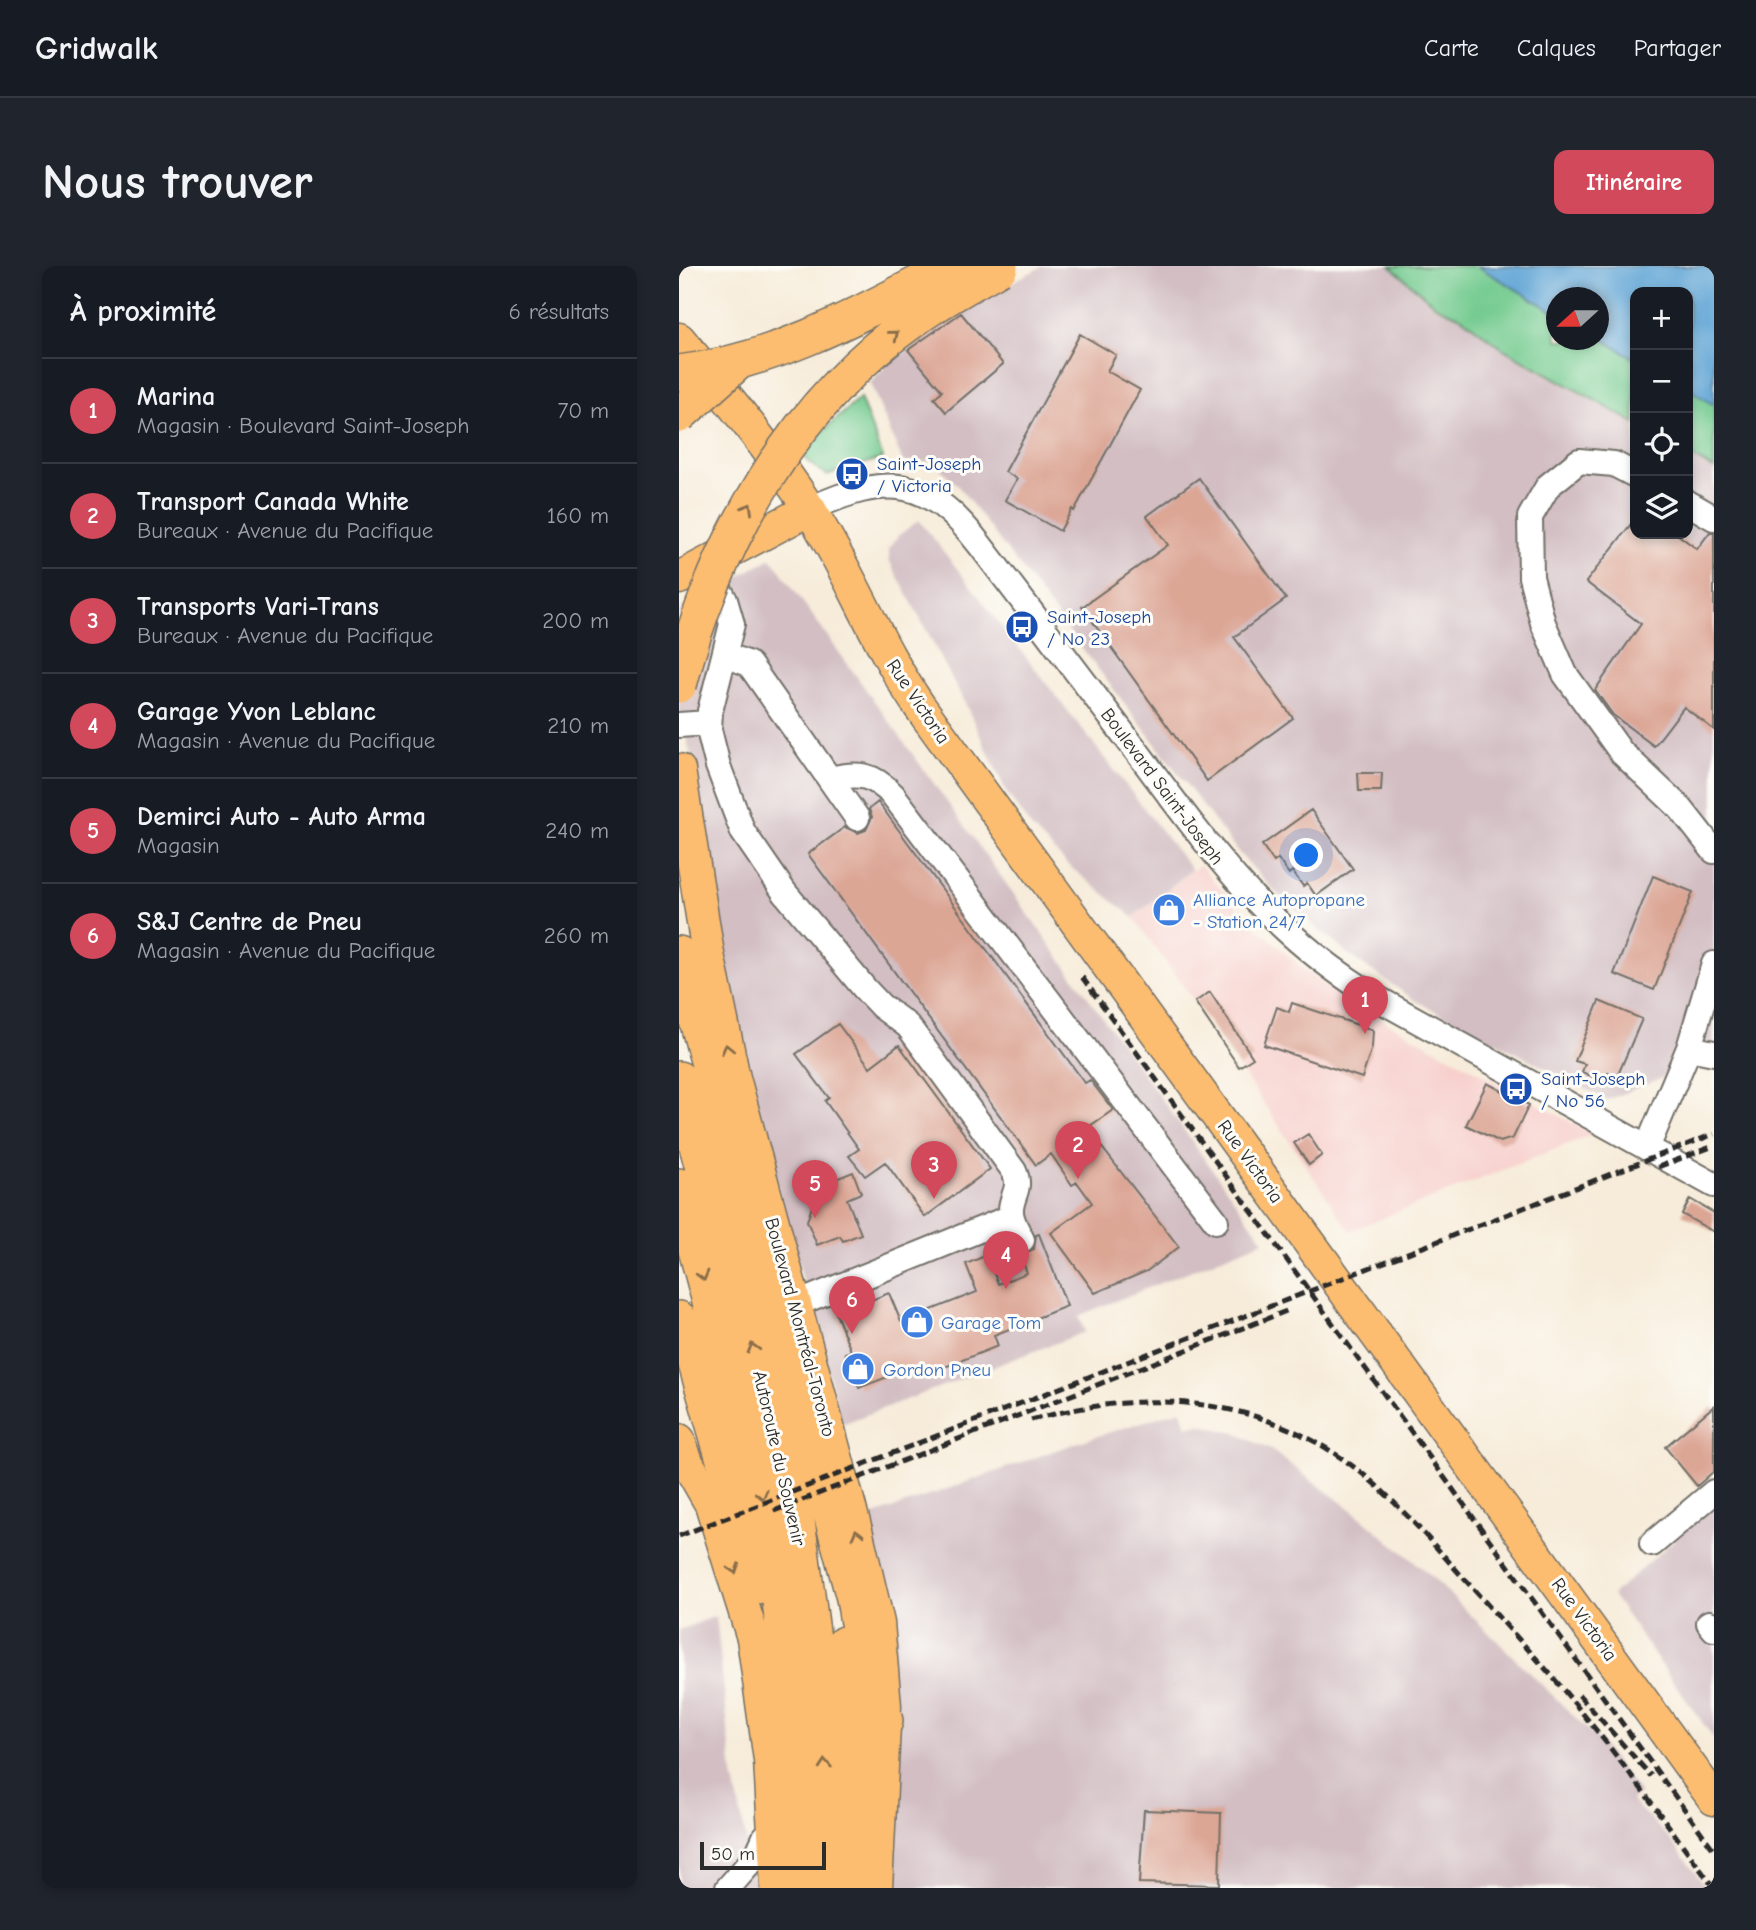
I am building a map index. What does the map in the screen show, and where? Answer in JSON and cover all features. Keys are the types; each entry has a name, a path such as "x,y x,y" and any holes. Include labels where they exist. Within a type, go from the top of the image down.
{"highway":[{"path":"679,415 722,376 773,338 903,266"},
{"path":"679,373 740,362 799,342 952,266"},
{"path":"679,685 704,598 727,548 758,490 793,439 837,387 889,339 933,306 1002,266"},
{"path":"679,954 829,1516 854,1598 863,1654 885,1721"},
{"name":"Autoroute du Souvenir","path":"679,1079 796,1513 820,1694 832,1888"},
{"name":"Autoroute du Souvenir","path":"679,1186 771,1530 793,1707 804,1888"},
{"path":"679,1319 692,1350 753,1557 793,1707"},
{"path":"679,1377 703,1458 711,1504"},
{"path":"829,1516 853,1743 855,1829 851,1888"}],"main road":[{"name":"Rue Victoria","path":"679,339 738,412 810,509 903,682 1714,1799"},
{"name":"Boulevard Saint-Joseph","path":"693,572 810,509"},
{"name":"Boulevard Montréal-Toronto","path":"679,769 720,1017 747,1133 874,1601 883,1659 885,1721 876,1888"},
{"path":"679,1440 688,1464 711,1504 738,1582 756,1653 768,1737 777,1888"}],"street":[{"path":"1630,472 1614,464 1579,461 1548,485 1530,517 1531,577 1543,623 1565,674 1621,752 1681,809 1714,851"},
{"name":"Boulevard Saint-Joseph","path":"810,509 855,492 895,486 920,491 947,506 980,545 1196,831 1279,926 1357,986 1714,1185"},
{"path":"1693,506 1714,518"},
{"path":"693,572 725,600 732,624 709,723 717,766 750,845 789,897 873,998 908,1026 1014,1171 1019,1186 1011,1206 1011,1217 1022,1241"},
{"path":"726,655 749,664 857,818"},
{"path":"679,725 709,723"},
{"path":"830,779 850,774 868,776 877,779 893,795 1216,1221"},
{"path":"1647,1148 1689,1048 1714,964"},
{"path":"1689,1048 1714,1053"},
{"path":"795,1305 1011,1217"},
{"path":"1652,1544 1714,1492"},
{"path":"728,1888 757,1855 765,1838 775,1835"}],"shaded area":[{"path":"1043,266 1390,266 1436,306 1461,317 1502,348 1630,420 1630,539 1693,539 1693,457 1714,469 1714,1057 1607,1100 1416,1001 1349,955 1281,898 1239,853 958,486 933,461 903,462 870,383 886,366 967,306"},
{"path":"919,520 1192,870 1133,917 1068,865 1030,826 1007,793 965,703 889,560 889,549 899,535"},
{"path":"771,558 1264,1241 1078,1316 1085,1332 842,1424 751,1088 716,922 698,787 679,707 679,611"},
{"path":"1200,865 1247,919 1313,977 1388,1023 1593,1134 1350,1231 1195,1002 1133,917"},
{"path":"1181,1410 1187,1426 1200,1425 1235,1433 1271,1450 1353,1511 1428,1573 1600,1742 1640,1793 1631,1800 1669,1838 1707,1888 888,1888 866,1518 1076,1443"},
{"path":"1714,1504 1714,1739 1612,1595"},
{"path":"716,1616 733,1775 756,1888 679,1888 679,1630"}],"green space":[{"path":"1390,266 1714,266 1714,469 1693,457 1693,287 1630,287 1630,420 1502,348 1461,317 1436,306"},
{"path":"860,398 883,458 827,475 809,463 801,451"}],"water":[{"path":"1477,266 1705,266 1714,272 1714,405 1693,392 1693,287 1630,287 1630,356 1609,343 1609,287 1546,287 1546,307"}],"building":[{"path":"961,313 1003,364 946,412 934,398 942,391 908,350"},
{"path":"1080,334 1116,355 1107,371 1140,390 1074,511 1072,509 1060,531 1005,500 1017,479 1005,472"},
{"path":"1199,478 1286,599 1234,637 1293,718 1207,781 1082,607 1168,545 1147,516"},
{"path":"1630,525 1630,539 1684,539 1697,549 1710,532 1714,533 1714,730 1684,707 1654,746 1613,715 1595,690 1641,624 1586,582"},
{"path":"1358,773 1382,773 1381,791 1359,791"},
{"path":"878,802 1085,1083 1090,1080 1113,1110 1087,1128 1179,1247 1147,1271 1095,1293 1051,1233 1092,1203 1077,1182 1072,1185 1051,1154 1036,1165 808,854 845,827 858,833 866,830 872,817 869,809"},
{"path":"1311,810 1353,869 1316,896 1307,883 1303,886 1292,871 1289,874 1278,859 1274,862 1262,845"},
{"path":"1653,876 1693,892 1654,990 1614,974"},
{"path":"1210,992 1253,1058 1239,1067 1195,1002"},
{"path":"1599,1001 1642,1019 1617,1077 1608,1073 1604,1082 1582,1072 1585,1064 1575,1061"},
{"path":"1292,1003 1373,1030 1372,1047 1362,1078 1264,1045 1277,1007 1289,1012"},
{"path":"838,1024 870,1067 899,1045 990,1169 925,1217 885,1162 865,1176 849,1156 859,1149 825,1101 829,1098 796,1054"},
{"path":"1487,1083 1529,1105 1513,1138 1500,1142 1466,1125"},
{"path":"1308,1134 1322,1155 1309,1165 1294,1143"},
{"path":"853,1172 861,1193 847,1199 861,1234 843,1241 840,1236 817,1245 807,1221 813,1204 808,1190"},
{"path":"1690,1199 1714,1213 1714,1232 1682,1214"},
{"path":"1039,1234 1067,1306 994,1335 998,1346 922,1376 918,1365 859,1388 845,1353 851,1351 836,1314 889,1293 901,1322 977,1292 966,1264 987,1255 998,1284 1027,1273 1020,1255 1034,1249 1036,1235"},
{"path":"1714,1406 1714,1471 1697,1486 1665,1447"},
{"path":"1144,1810 1221,1813 1219,1885 1139,1883"}],"railway":[{"path":"1082,977 1714,1850"},
{"path":"679,1536 1714,1134"},
{"path":"1658,1167 1714,1146"},
{"path":"774,1511 1289,1310"},
{"path":"1031,1420 1077,1409 1124,1403 1169,1402 1214,1407 1257,1417 1299,1434 1340,1457 1378,1487 1406,1515 1550,1674 1626,1768 1714,1888"},
{"path":"1579,1695 1651,1776"}],"place":[{"name":"Saint-Joseph / Victoria","path":"852,474"},
{"name":"Saint-Joseph / No 23","path":"1022,627"},
{"name":"Alliance Autopropane - Station 24/7","path":"1169,910"},
{"name":"Marina","path":"1365,1034"},
{"name":"Saint-Joseph / No 56","path":"1516,1089"},
{"name":"Transport Canada White","path":"1078,1179"},
{"name":"Transports Vari-Trans","path":"934,1199"},
{"name":"Demirci Auto - Auto Arma","path":"815,1218"},
{"name":"Garage Yvon Leblanc","path":"1006,1289"},
{"name":"Garage Tom","path":"917,1322"},
{"name":"S&J Centre de Pneu","path":"852,1334"},
{"name":"Gordon Pneu","path":"858,1369"}]}
